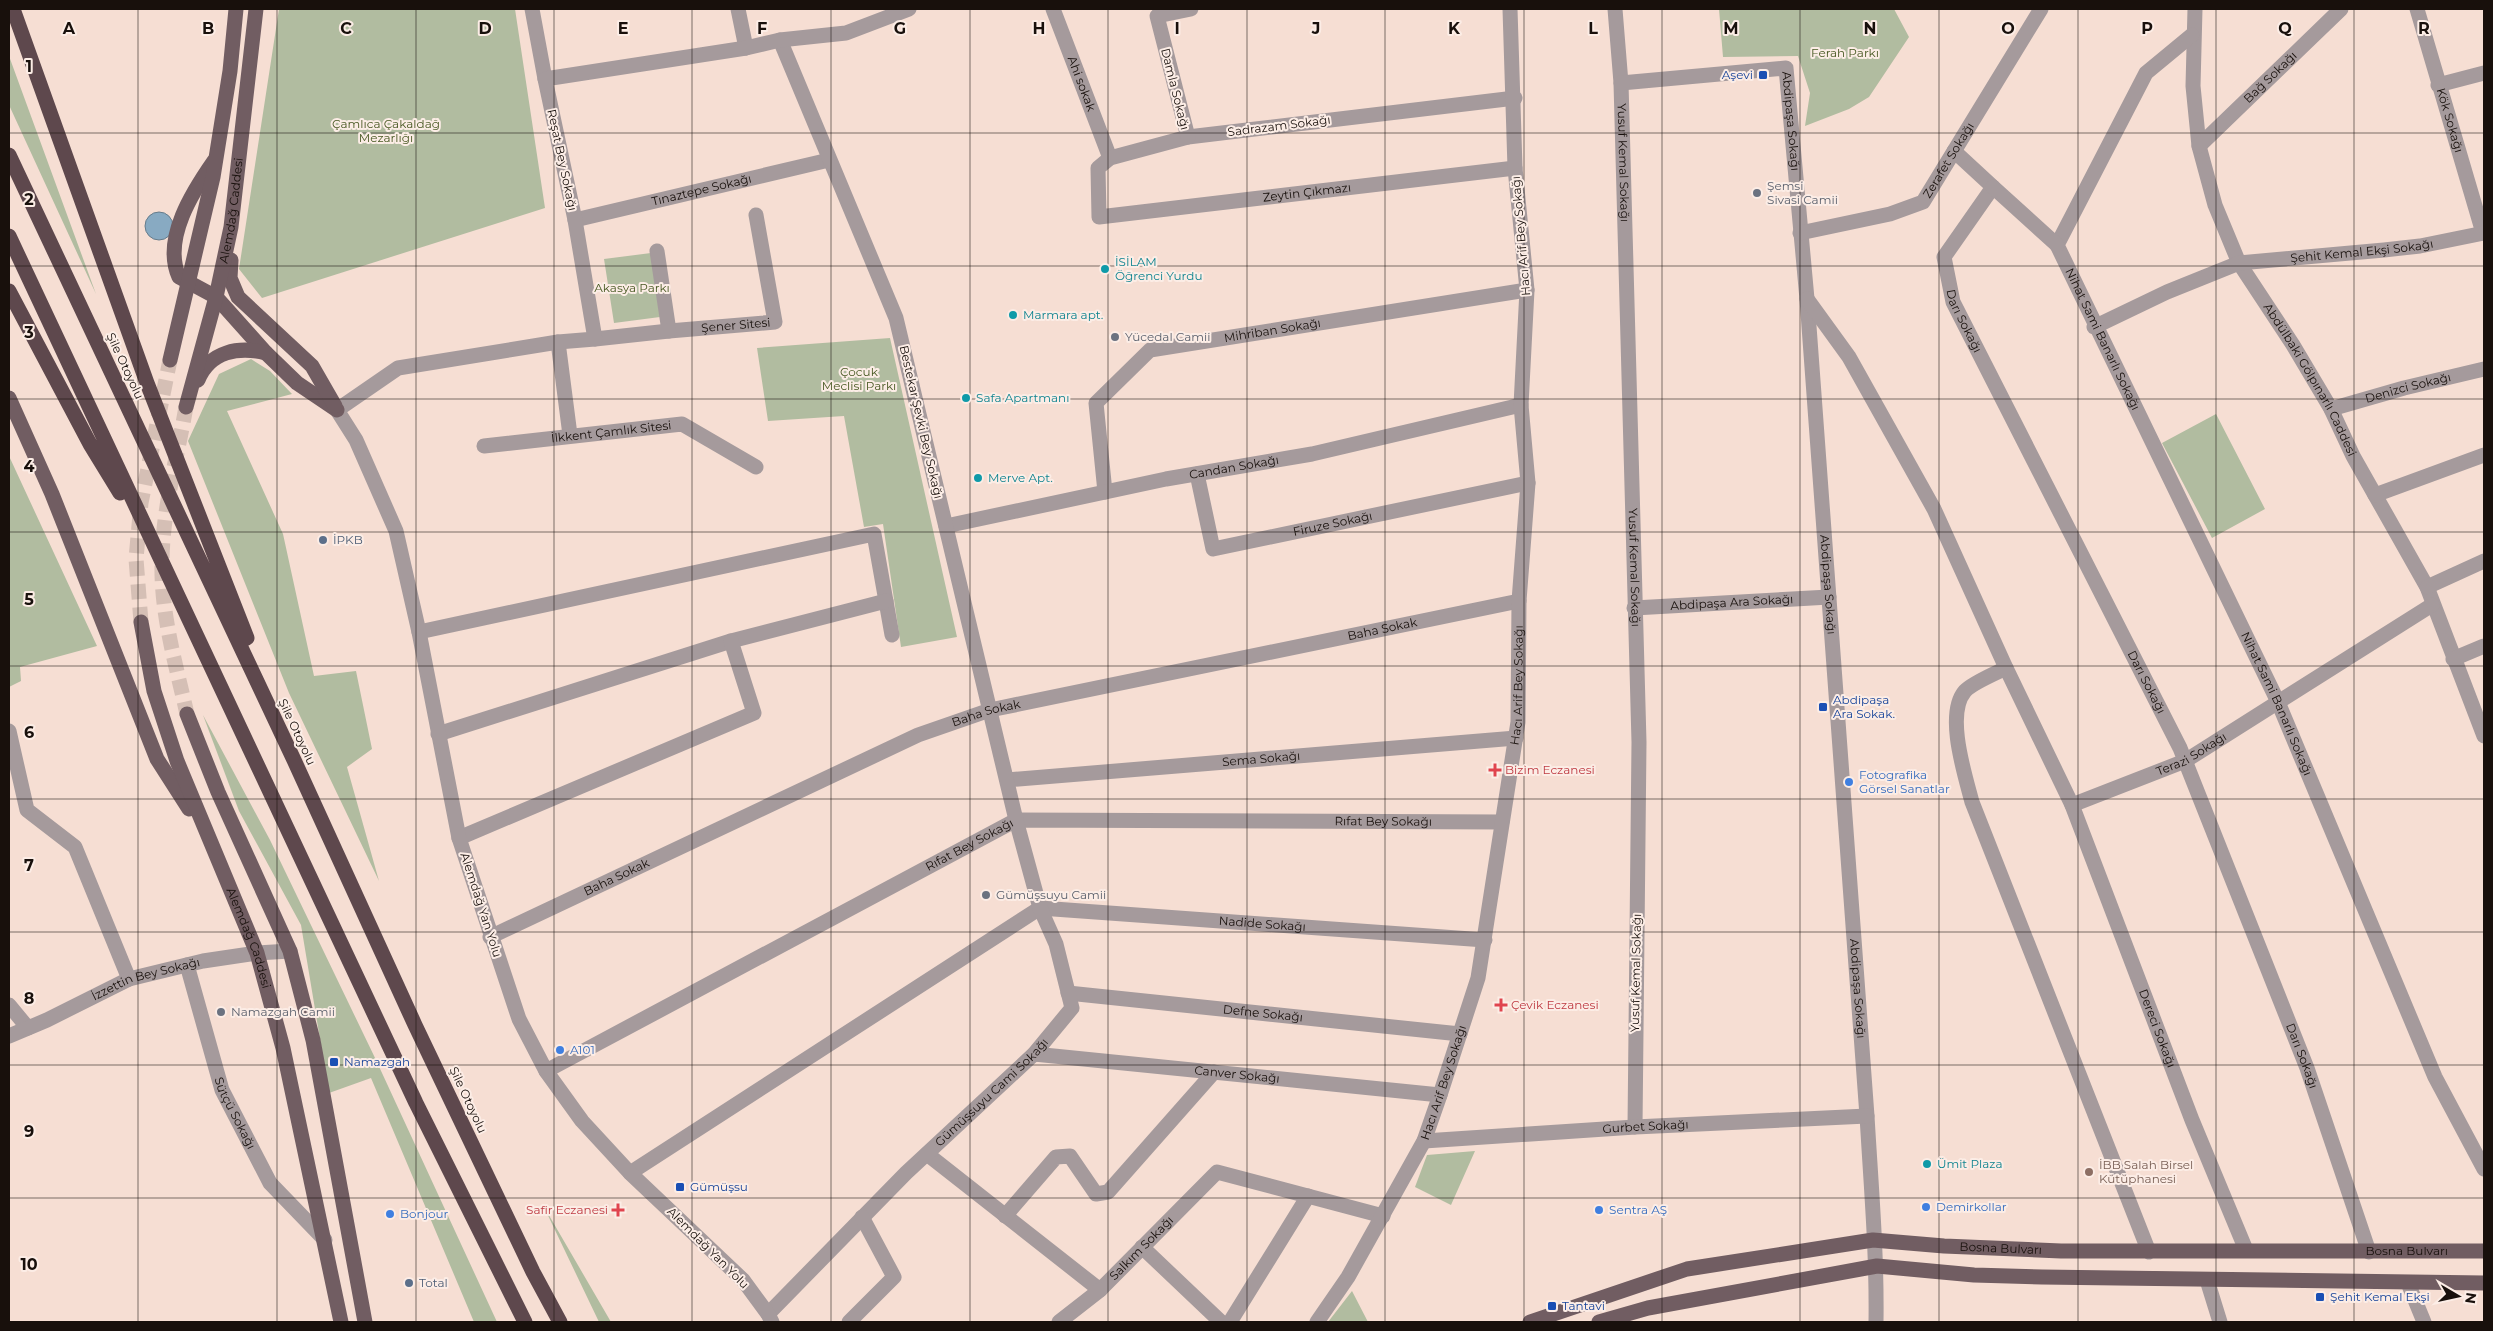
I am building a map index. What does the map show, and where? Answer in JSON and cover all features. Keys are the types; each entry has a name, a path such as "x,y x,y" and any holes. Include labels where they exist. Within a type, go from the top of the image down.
{"highway":[{"path":"13,9 148,383 294,760"},
{"name":"Şile Otoyolu","path":"9,155 294,760 415,1025 533,1272 560,1322"},
{"path":"9,236 412,1094 524,1322"},
{"path":"9,291 90,444 156,549"}],"main road":[{"name":"Alemdağ Caddesi","path":"170,360 189,284 216,158 230,71 236,9"},
{"name":"Alemdağ Caddesi","path":"256,9 231,227 216,297 186,407 202,371 212,361 237,349 249,349 266,353"},
{"path":"216,158 196,186 183,211 174,260 179,277 216,297 266,353 297,383 337,410"},
{"path":"231,227 230,278 238,297 312,366 337,410"},
{"path":"9,398 52,494 157,759 213,848"},
{"name":"Alemdağ Caddesi","path":"141,622 154,691 177,761 257,953 283,1048 341,1322"},
{"path":"187,714 218,792 290,951 313,1040 365,1322"},
{"name":"Bosna Bulvarı","path":"1530,1322 1687,1269 1873,1240 2052,1251 2484,1251"},
{"path":"1599,1322 1648,1308 1877,1266 1974,1275 2484,1283"}],"street":[{"name":"Reşat Bey Sokağı","path":"532,9 575,220 595,339"},
{"path":"738,9 746,48"},
{"path":"545,79 746,48 780,40 846,33 909,9"},
{"name":"Ahi sokak","path":"1053,9 1110,158"},
{"name":"Damla Sokağı","path":"1188,137 1157,16 1191,9"},
{"name":"Hacı Arif Bey Sokağı","path":"1318,1322 1348,1277 1424,1141 1440,1095 1478,978 1516,738 1518,722 1519,600 1528,483 1521,405 1527,290 1515,168 1515,98 1510,9"},
{"name":"Yusuf Kemal Sokağı","path":"1615,9 1621,83 1639,742 1635,1127"},
{"name":"Zerafet Sokağı","path":"1800,234 1890,214 1923,202 2042,9"},
{"name":"Abdülbaki Gölpınarlı Caddesi","path":"2195,9 2192,35 2193,86 2198,146 2215,205 2238,263 2293,345 2331,409 2353,456 2426,587 2484,736"},
{"name":"Bağ Sokağı","path":"2198,146 2341,9"},
{"name":"Kök Sokağı","path":"2417,9 2438,85 2484,233"},
{"path":"2057,245 2146,73 2192,35"},
{"name":"Bestekar Şevki Bey Sokağı","path":"780,40 896,318 1016,820"},
{"name":"Abdipaşa Sokağı","path":"1621,83 1786,68 1807,299 1867,1116 1873,1240 1877,1266 1876,1322"},
{"path":"2438,85 2484,74"},
{"name":"Sadrazam Sokağı","path":"1110,158 1188,137 1515,98"},
{"path":"1954,151 1994,187"},
{"name":"Zeytin Çıkmazı","path":"1110,158 1098,168 1099,217 1515,168"},
{"name":"Tınaztepe Sokağı","path":"575,220 829,160"},
{"name":"Nihat Sami Banarlı Sokağı","path":"1994,187 2057,245 2094,327 2278,702 2435,1077 2484,1169"},
{"name":"Darı Sokağı","path":"1994,187 1944,256 1953,302 2185,761 2307,1068 2369,1252"},
{"name":"Şener Sitesi","path":"668,331 776,322 756,214"},
{"name":"Şehit Kemal Ekşi Sokağı","path":"2094,327 2167,292 2238,263 2384,250 2484,233"},
{"path":"337,410 398,368 558,342 668,331 657,251"},
{"name":"Mihriban Sokağı","path":"1105,492 1096,403 1150,350 1527,290"},
{"path":"1807,299 1850,357 1934,509 2006,668 2072,806"},
{"path":"558,342 570,435"},
{"name":"Denizci Sokağı","path":"2331,409 2404,388 2484,369"},
{"name":"Candan Sokağı","path":"946,526 1105,492 1312,454 1521,405"},
{"name":"Alemdağ Yan Yolu","path":"337,410 356,440 396,531 419,632 459,838 490,937 519,1019 546,1071 582,1121 630,1173 743,1280 770,1318"},
{"name":"İlkkent Çamlık Sitesi","path":"484,446 682,424 756,467"},
{"path":"2375,495 2484,455"},
{"name":"Firuze Sokağı","path":"1197,474 1213,549 1528,483"},
{"path":"419,632 874,534 892,635"},
{"path":"2426,587 2484,561"},
{"name":"Abdipaşa Ara Sokağı","path":"1634,608 1829,597"},
{"name":"Baha Sokak","path":"490,937 918,735 990,710 1519,600"},
{"path":"438,734 731,641 886,602"},
{"name":"Terazi Sokağı","path":"2072,806 2185,761 2432,605"},
{"path":"459,838 754,713 731,641"},
{"path":"2453,659 2484,646"},
{"path":"2006,668 1965,691 1956,715 1958,745 1972,802 2149,1252"},
{"path":"9,731 27,810 75,847 129,979"},
{"name":"Sema Sokağı","path":"1007,780 1516,738"},
{"name":"Dereci Sokağı","path":"2072,806 2192,1120 2246,1250"},
{"name":"Rıfat Bey Sokağı","path":"546,1071 1016,820 1502,822"},
{"name":"Gümüşsuyu Cami Sokağı","path":"770,1318 862,1216 1034,1054 1072,1008 1056,944 1040,908 1016,820"},
{"path":"630,1173 1040,908"},
{"name":"Nadide Sokağı","path":"1040,908 1485,940"},
{"name":"İzzettin Bey Sokağı","path":"9,1036 129,979 187,965 257,953 290,951"},
{"name":"Sütçü Sokağı","path":"187,965 222,1090 270,1183 325,1240"},
{"name":"Defne Sokağı","path":"1068,993 1460,1034"},
{"path":"9,1005 28,1028"},
{"name":"Canver Sokağı","path":"1034,1054 1440,1095"},
{"path":"1006,1216 1056,1156 1070,1156 1096,1194 1108,1192 1214,1072"},
{"name":"Gurbet Sokağı","path":"1424,1141 1635,1127 1867,1116"},
{"name":"Salkım Sokağı","path":"927,1154 1100,1290 1217,1172 1383,1216"},
{"path":"1230,1322 1308,1196"},
{"path":"849,1322 894,1277 862,1216"},
{"path":"1142,1247 1221,1322"},
{"path":"2206,1280 2220,1322"},
{"path":"2408,1283 2424,1322"},
{"path":"1059,1322 1100,1290"}],"green space":[{"name":"Çamlıca Çakaldağ Mezarlığı","path":"279,9 515,9 545,208 262,298 239,269"},
{"name":"Ferah Parkı","path":"1719,9 1894,9 1909,37 1869,97 1849,109 1805,126 1810,93 1798,56 1723,57"},
{"path":"9,56 96,294 9,105"},
{"name":"Akasya Parkı","path":"651,253 660,317 614,323 604,259"},
{"name":"Çocuk Meclisi Parkı","path":"890,338 957,637 901,647 883,524 864,527 844,416 768,421 757,348"},
{"path":"251,359 270,371 292,394 227,411 283,534 314,676 356,671 372,749 347,767 379,881 289,693 188,441 219,374"},
{"path":"2216,414 2265,509 2212,538 2162,443"},
{"path":"9,456 97,646 20,667 21,681 9,687"},
{"path":"203,715 270,840 376,1060 497,1322 474,1322 371,1078 329,1093 301,925 239,811"},
{"path":"1475,1151 1451,1205 1415,1187 1427,1155"},
{"path":"543,1205 611,1322 599,1322"},
{"path":"1352,1291 1368,1322 1328,1322"}],"water":[{"path":"159,212 169,216 173,226 169,236 159,240 149,236 145,226 149,216"}],"tunnel":[{"path":"141,622 136,559 141,503 170,360"},
{"path":"186,407 164,525 162,583 174,658 187,714"}],"place":[{"name":"Aşevi","path":"1763,75"},
{"name":"Şemsi Sivasi Camii","path":"1757,193"},
{"name":"İSİLAM Öğrenci Yurdu","path":"1105,269"},
{"name":"Marmara apt.","path":"1013,315"},
{"name":"Yücedal Camii","path":"1115,337"},
{"name":"Safa Apartmanı","path":"966,398"},
{"name":"Merve Apt.","path":"978,478"},
{"name":"İPKB","path":"323,540"},
{"name":"Abdipaşa Ara Sokak.","path":"1823,707"},
{"name":"Bizim Eczanesi","path":"1495,770"},
{"name":"Fotografika Görsel Sanatlar","path":"1849,782"},
{"name":"Gümüşsuyu Camii","path":"986,895"},
{"name":"Çevik Eczanesi","path":"1501,1005"},
{"name":"Namazgah Camii","path":"221,1012"},
{"name":"A101","path":"560,1050"},
{"name":"Namazgah","path":"334,1062"},
{"name":"Ümit Plaza","path":"1927,1164"},
{"name":"İBB Salah Birsel Kütüphanesi","path":"2089,1172"},
{"name":"Gümüşsu","path":"680,1187"},
{"name":"Demirkollar","path":"1926,1207"},
{"name":"Safir Eczanesi","path":"618,1210"},
{"name":"Sentra AŞ","path":"1599,1210"},
{"name":"Bonjour","path":"390,1214"},
{"name":"Total","path":"409,1283"},
{"name":"Şehit Kemal Ekşi","path":"2320,1297"},
{"name":"Tantavi","path":"1552,1306"}]}
